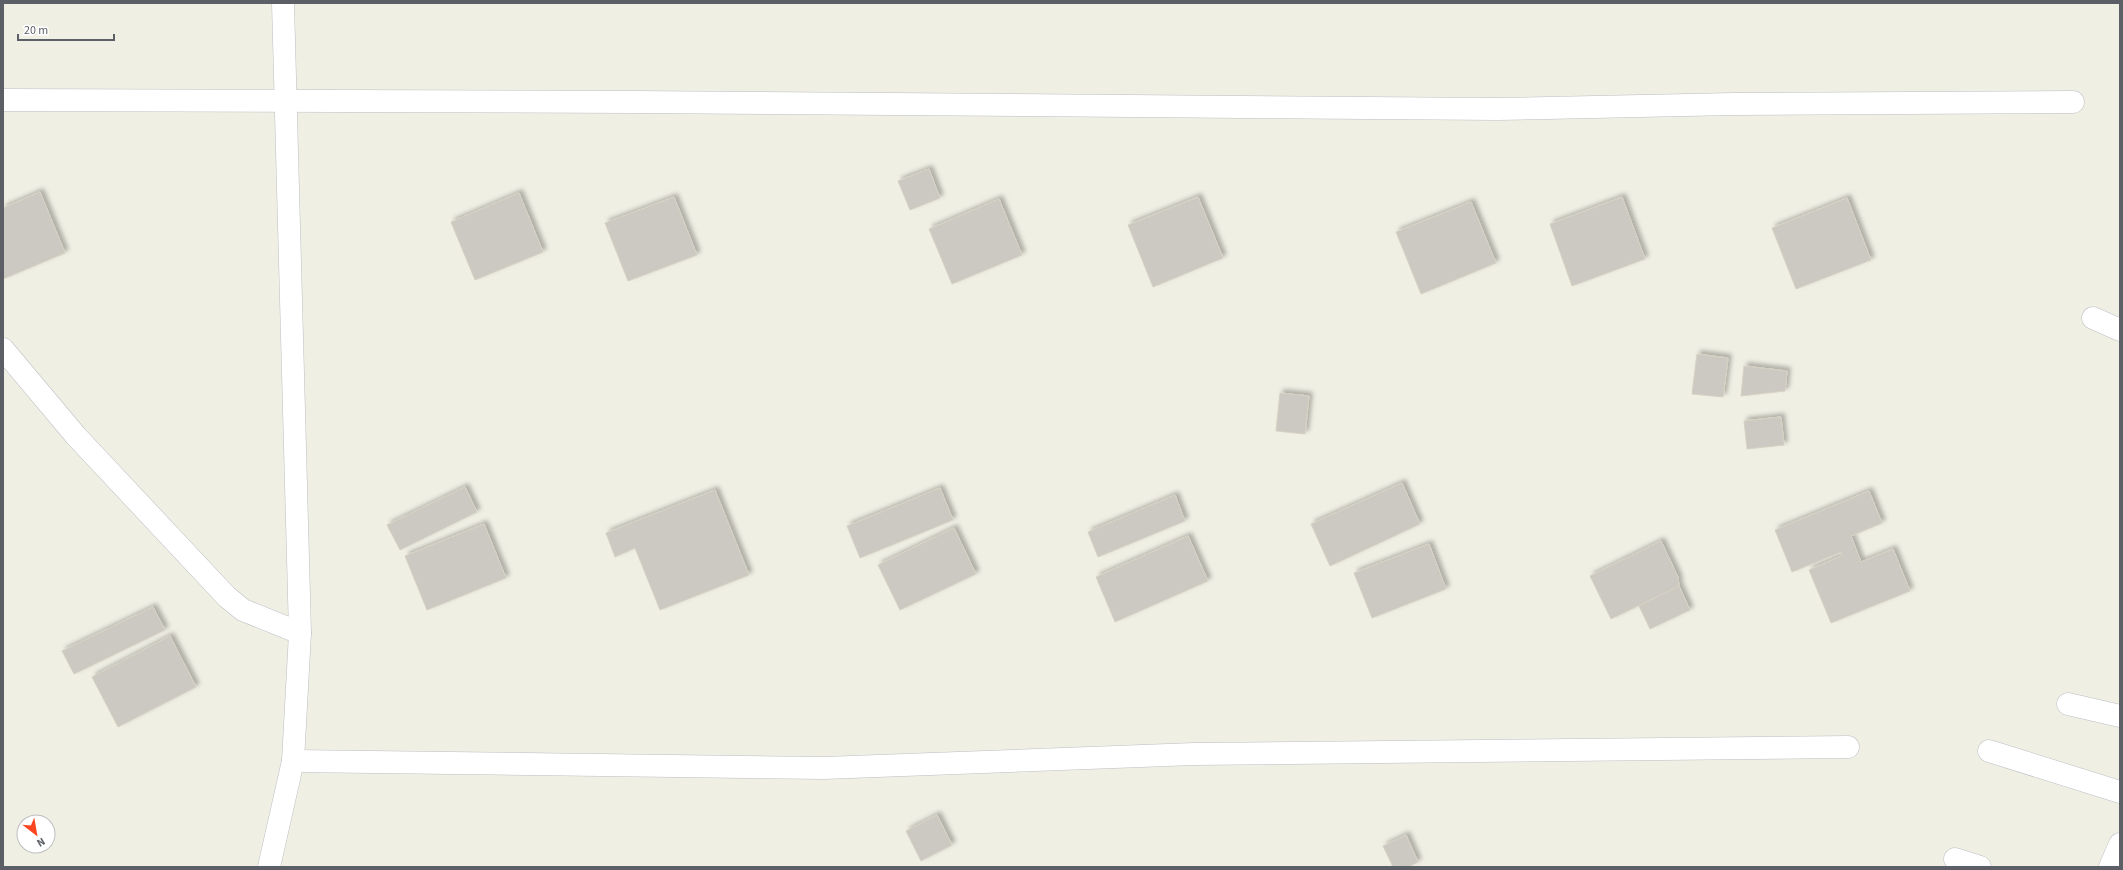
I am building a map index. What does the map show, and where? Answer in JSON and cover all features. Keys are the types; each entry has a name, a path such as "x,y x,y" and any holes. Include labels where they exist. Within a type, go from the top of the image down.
{"street":[{"path":"269,867 293,761 300,633 283,3"},
{"path":"3,100 285,100 1490,109 1734,104 2073,102"},
{"path":"2093,318 2120,330"},
{"path":"3,349 76,436 228,597 244,610 300,633"},
{"path":"2068,704 2120,716"},
{"path":"293,761 824,768 1194,754 1848,747"},
{"path":"1989,751 2120,792"},
{"path":"2110,867 2120,844"},
{"path":"1955,859 1980,867"}],"building":[{"path":"929,169 940,198 910,210 898,181"},
{"path":"40,192 65,253 3,279 3,208"},
{"path":"519,193 543,252 475,280 451,222"},
{"path":"674,197 697,255 628,281 605,223"},
{"path":"1198,197 1223,258 1153,287 1128,225"},
{"path":"1622,197 1645,259 1572,286 1550,224"},
{"path":"1847,198 1871,260 1796,289 1772,228"},
{"path":"999,199 1022,255 952,284 929,229"},
{"path":"1471,202 1496,263 1421,294 1396,232"},
{"path":"1697,354 1728,358 1723,397 1692,394"},
{"path":"1744,366 1787,371 1785,391 1741,396"},
{"path":"1280,393 1309,396 1305,434 1276,431"},
{"path":"1781,417 1784,445 1747,449 1744,421"},
{"path":"1402,483 1420,524 1330,566 1311,524"},
{"path":"465,487 477,512 400,550 387,525"},
{"path":"940,488 953,520 860,558 847,526"},
{"path":"715,490 749,575 660,610 635,548 615,557 606,533"},
{"path":"1869,491 1882,523 1851,536 1861,562 1893,549 1910,591 1831,623 1809,570 1842,556 1841,552 1792,572 1775,530"},
{"path":"1175,495 1185,521 1098,557 1088,532"},
{"path":"484,524 506,578 427,610 405,556"},
{"path":"954,528 976,574 900,610 878,565"},
{"path":"1188,536 1208,581 1115,622 1096,577"},
{"path":"1661,541 1678,577 1679,586 1611,619 1590,576"},
{"path":"1429,544 1446,589 1372,618 1354,573"},
{"path":"1679,586 1690,610 1650,629 1639,606"},
{"path":"153,607 165,630 74,674 62,651"},
{"path":"170,636 196,687 118,727 92,677"},
{"path":"937,815 952,845 921,861 906,831"},
{"path":"1406,835 1418,862 1408,867 1393,867 1383,846"}]}
